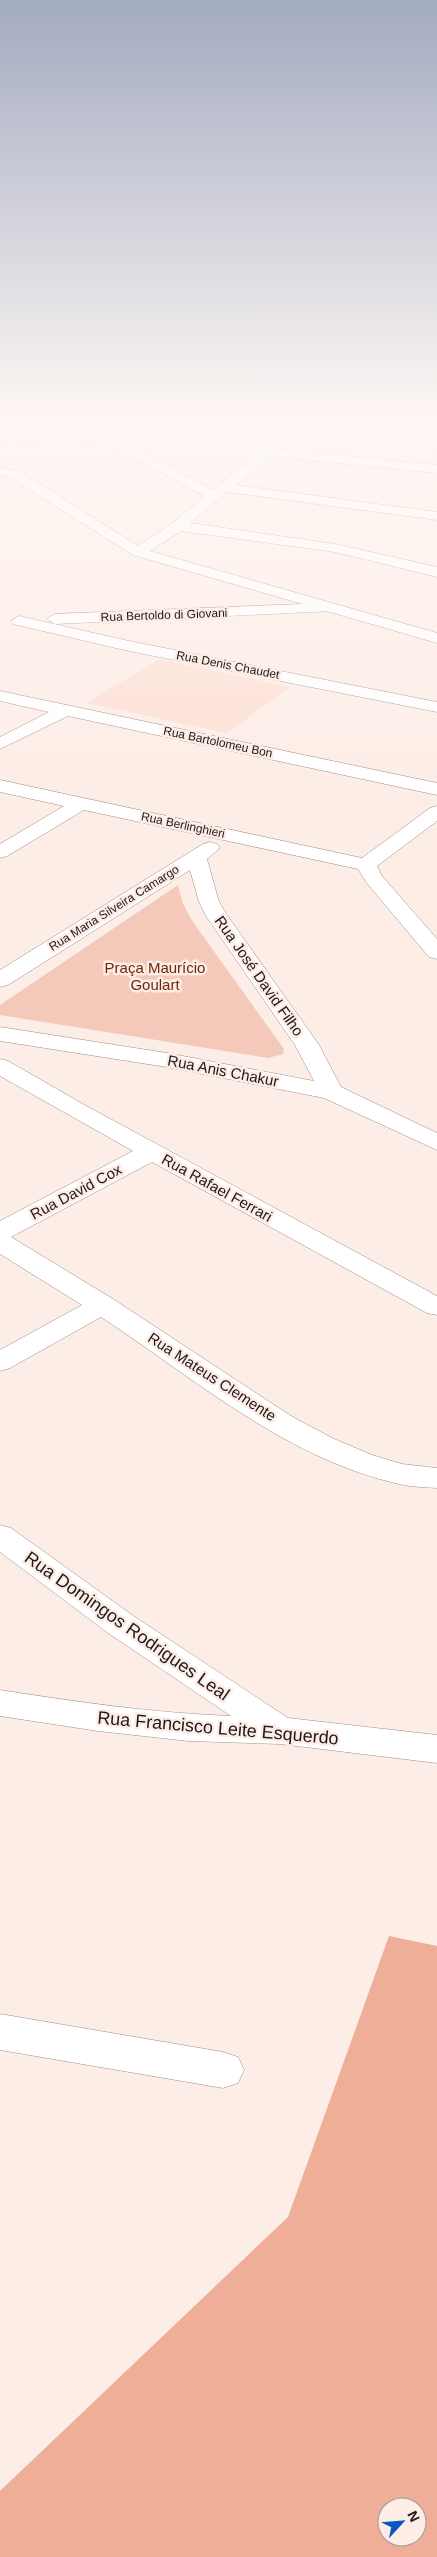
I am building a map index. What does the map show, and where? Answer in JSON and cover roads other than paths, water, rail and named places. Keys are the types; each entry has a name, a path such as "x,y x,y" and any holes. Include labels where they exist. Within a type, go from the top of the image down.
{"street":[{"path":"113,536 138,552 437,638"},
{"path":"138,552 162,536"},
{"path":"252,536 335,548 437,572"},
{"name":"Rua Bertoldo di Giovani","path":"0,621 328,608"},
{"name":"Rua Denis Chaudet","path":"19,621 129,646 437,708"},
{"name":"Rua Bartolomeu Bon","path":"0,696 437,789"},
{"path":"0,744 65,710"},
{"name":"Rua Berlinghieri","path":"0,786 366,865"},
{"path":"0,852 82,803"},
{"path":"437,812 366,865 373,878 437,952"},
{"name":"Rua Maria Silveira Camargo","path":"0,980 228,835"},
{"name":"Rua José David Filho","path":"196,857 209,902 217,916 307,1045 331,1092"},
{"name":"Rua Anis Chakur","path":"0,1034 167,1060 331,1092 437,1142"},
{"name":"Rua Rafael Ferrari","path":"0,1066 151,1152 437,1307"},
{"name":"Rua David Cox","path":"0,1232 151,1152"},
{"name":"Rua Mateus Clemente","path":"0,1242 103,1305 284,1424 336,1452 371,1466 404,1474 437,1478"},
{"path":"0,1362 103,1305"},
{"name":"Rua Domingos Rodrigues Leal","path":"0,1536 120,1624 280,1731"},
{"name":"Rua Francisco Leite Esquerdo","path":"0,1703 98,1718 188,1728 280,1731 437,1749"},
{"path":"0,2032 223,2070"}],"park label":[{"name":"Praça Maurício Goulart","path":"155,976"}]}
